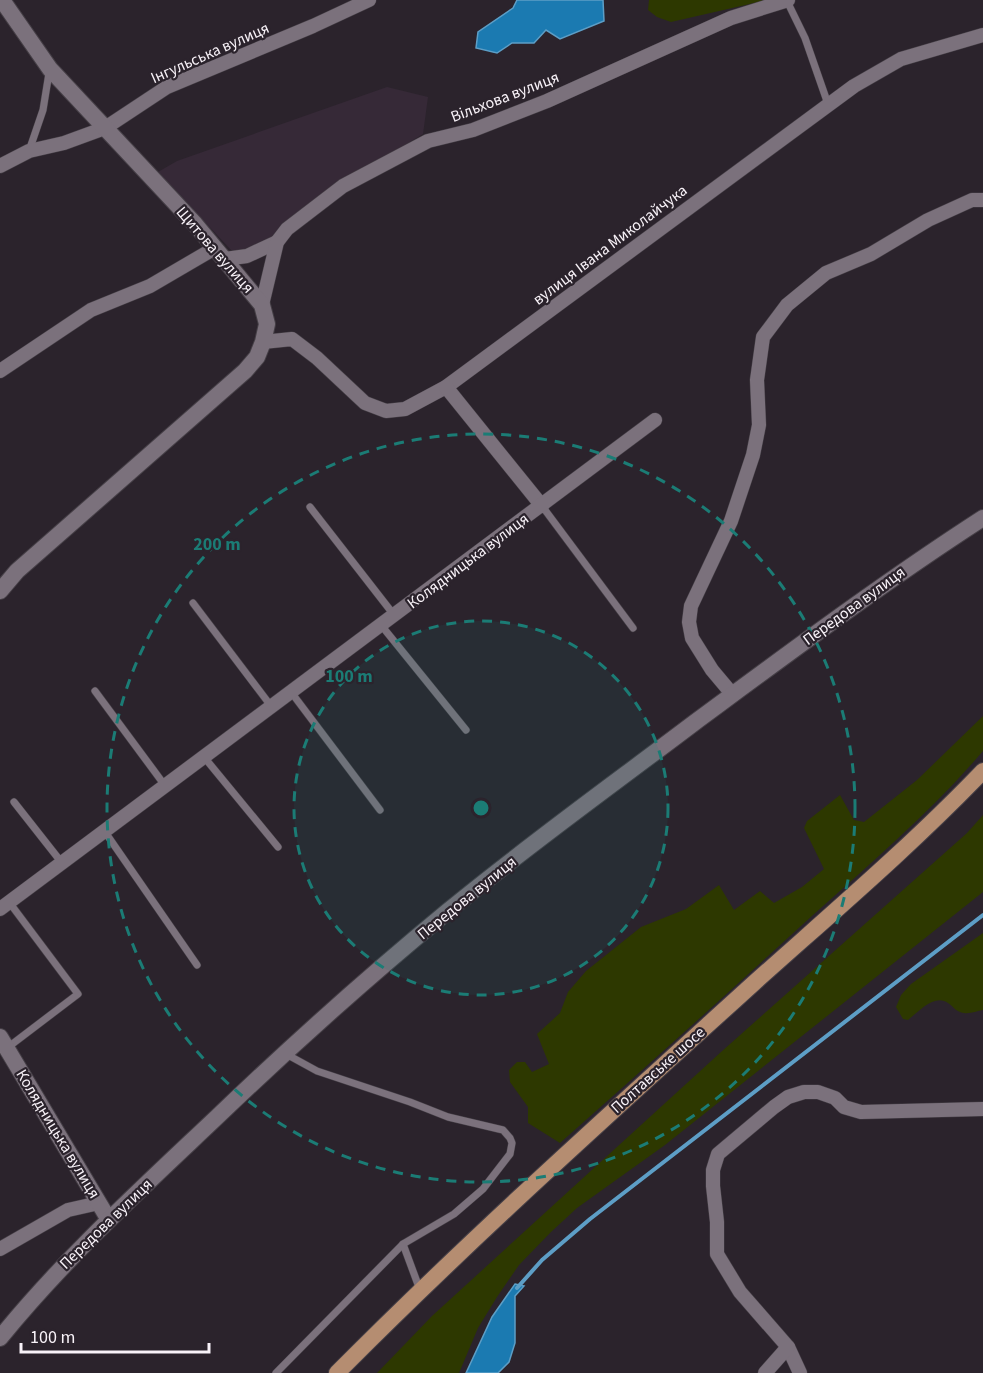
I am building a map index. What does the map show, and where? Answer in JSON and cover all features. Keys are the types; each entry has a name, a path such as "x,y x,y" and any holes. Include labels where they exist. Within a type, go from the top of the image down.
{"main road":[{"name":"Полтавське шосе","path":"337,1373 420,1290 923,831 983,771"}],"street":[{"name":"Щитова вулиця","path":"0,591 17,571 245,371 257,357 267,324 262,305 220,254 50,69 2,0"},
{"name":"Інгульська вулиця","path":"0,166 29,151 64,143 105,128 167,87 369,0"},
{"name":"Вільхова вулиця","path":"277,242 287,229 343,186 428,141 473,130 547,101 731,18 788,0"},
{"name":"вулиця Івана Миколайчука","path":"263,342 292,339 317,358 365,403 386,411 405,409 446,387 854,86 901,59 983,35"},
{"path":"733,694 712,670 692,638 689,622 691,606 731,521 753,455 759,425 757,380 764,337 787,305 826,273 871,254 928,220 972,200 983,200"},
{"path":"0,370 91,310 220,254 247,256 277,242"},
{"path":"262,305 277,242"},
{"name":"Колядницька вулиця","path":"446,387 542,506"},
{"name":"Колядницька вулиця","path":"4,905 166,787 655,420"},
{"name":"Передова вулиця","path":"0,1338 39,1290 284,1053 449,910 733,694 913,563 983,518"},
{"name":"Колядницька вулиця","path":"4,1042 109,1220"},
{"path":"800,1373 788,1347 740,1293 717,1254 713,1178 718,1154 788,1097 804,1092 818,1092 835,1098 844,1107 861,1112 983,1109"},
{"path":"0,1250 68,1210 99,1203"},
{"path":"765,1373 788,1347"}],"lane":[{"path":"788,0 805,38 828,104"},
{"path":"29,151 43,110 50,69"},
{"name":"Колядницька вулиця","path":"542,506 633,628"},
{"name":"Колядницька вулиця","path":"310,507 394,615"},
{"path":"193,603 272,706"},
{"path":"381,625 466,730"},
{"path":"95,691 166,787"},
{"path":"291,692 380,810"},
{"path":"204,757 278,847"},
{"path":"14,802 62,863"},
{"path":"105,832 197,965"},
{"name":"Колядницька вулиця","path":"4,905 78,994 4,1042"},
{"path":"276,1373 403,1244 454,1214 483,1189 510,1154 512,1143 503,1130 448,1118 410,1102 317,1071 284,1053"},
{"path":"403,1244 420,1290"}],"shaded area":[{"path":"387,87 428,97 423,134 338,186 258,248 246,253 232,251 158,172 177,161"}],"green space":[{"path":"649,0 767,0 671,22 657,17 648,10"},
{"path":"983,716 983,751 943,794 879,856 624,1087 560,1143 528,1123 528,1107 510,1082 509,1070 517,1062 525,1062 532,1072 549,1064 537,1034 560,1013 568,992 586,971 641,927 686,909 719,885 734,910 760,891 774,903 802,887 824,869 804,828 807,821 840,795 854,820 864,822 917,780"},
{"path":"983,815 983,892 665,1145 577,1208 519,1265 478,1328 459,1373 377,1373 432,1316 721,1052 967,833"},
{"path":"983,933 983,1010 961,1012 948,1003 938,1000 927,1005 908,1020 903,1019 896,1007 901,995 911,984"}],"water":[{"path":"517,0 603,0 604,21 560,39 546,30 534,43 512,43 497,53 476,48 478,32 513,8"},
{"path":"515,1284 524,1286 515,1296 515,1343 509,1362 498,1373 466,1373 492,1317"}],"waterway":[{"path":"517,1288 542,1260 590,1219 983,915"}]}
